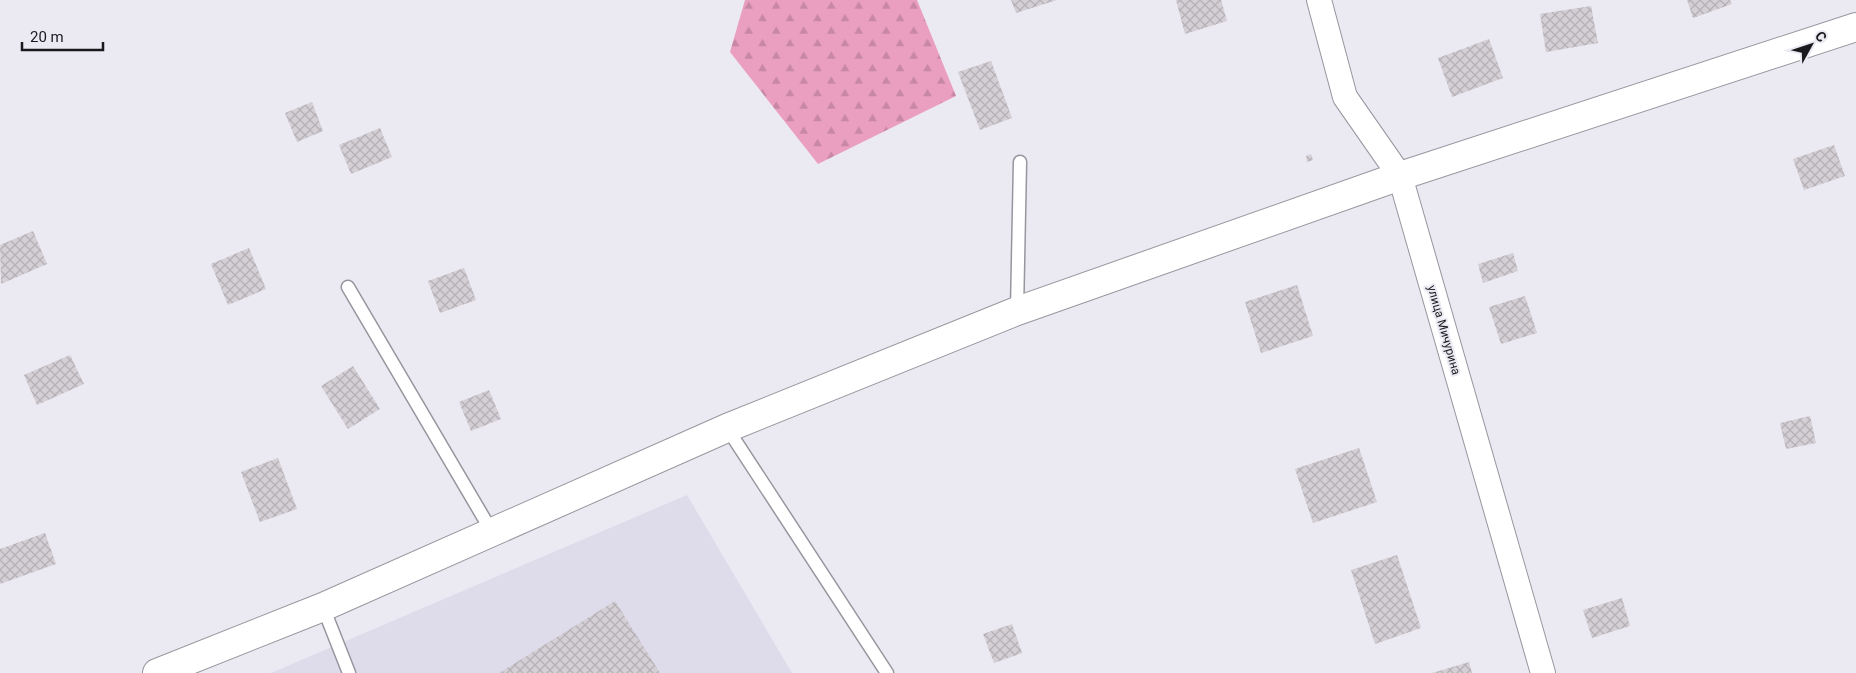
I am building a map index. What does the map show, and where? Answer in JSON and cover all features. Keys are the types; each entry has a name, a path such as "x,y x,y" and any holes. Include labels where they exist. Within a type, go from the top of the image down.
{"street":[{"name":"улица Мичурина","path":"1319,0 1345,97 1400,176 1543,673"},
{"path":"157,673 324,607 727,428 1017,311 1400,176 1856,27"}],"lane":[{"path":"1017,311 1020,162"},
{"path":"348,287 492,532"},
{"path":"727,428 887,673"},
{"path":"324,607 349,673"}],"shaded area":[{"path":"687,495 792,673 271,673"}],"green space":[{"path":"745,0 917,0 956,96 818,164 730,52"}],"building":[{"path":"1011,0 1057,0 1016,13"},
{"path":"1176,0 1221,0 1227,21 1185,34"},
{"path":"1687,0 1730,0 1732,4 1693,18"},
{"path":"1591,6 1598,43 1546,52 1540,14"},
{"path":"1489,39 1503,78 1452,97 1438,58"},
{"path":"991,61 1012,118 980,130 958,72"},
{"path":"312,102 323,131 297,142 285,113"},
{"path":"380,128 392,157 351,174 339,145"},
{"path":"1834,145 1845,176 1804,190 1793,159"},
{"path":"1311,154 1313,160 1307,162 1306,156"},
{"path":"33,231 47,264 1,284 0,245"},
{"path":"249,248 266,289 228,305 211,264"},
{"path":"1513,253 1518,271 1483,283 1478,264"},
{"path":"464,268 476,300 440,313 428,281"},
{"path":"1297,285 1313,336 1261,353 1245,302"},
{"path":"1525,296 1537,333 1501,344 1489,307"},
{"path":"70,355 84,384 37,405 24,375"},
{"path":"353,366 380,409 348,429 321,386"},
{"path":"489,390 501,419 471,431 459,402"},
{"path":"1810,416 1816,443 1786,449 1780,423"},
{"path":"1359,448 1377,502 1313,523 1295,469"},
{"path":"278,458 297,509 260,522 241,472"},
{"path":"45,533 56,564 0,584 0,549"},
{"path":"1397,555 1421,628 1375,644 1351,570"},
{"path":"1622,598 1630,626 1592,638 1583,610"},
{"path":"615,601 660,673 499,673"},
{"path":"1012,624 1022,653 994,663 983,634"},
{"path":"1469,662 1472,673 1432,673"}]}
